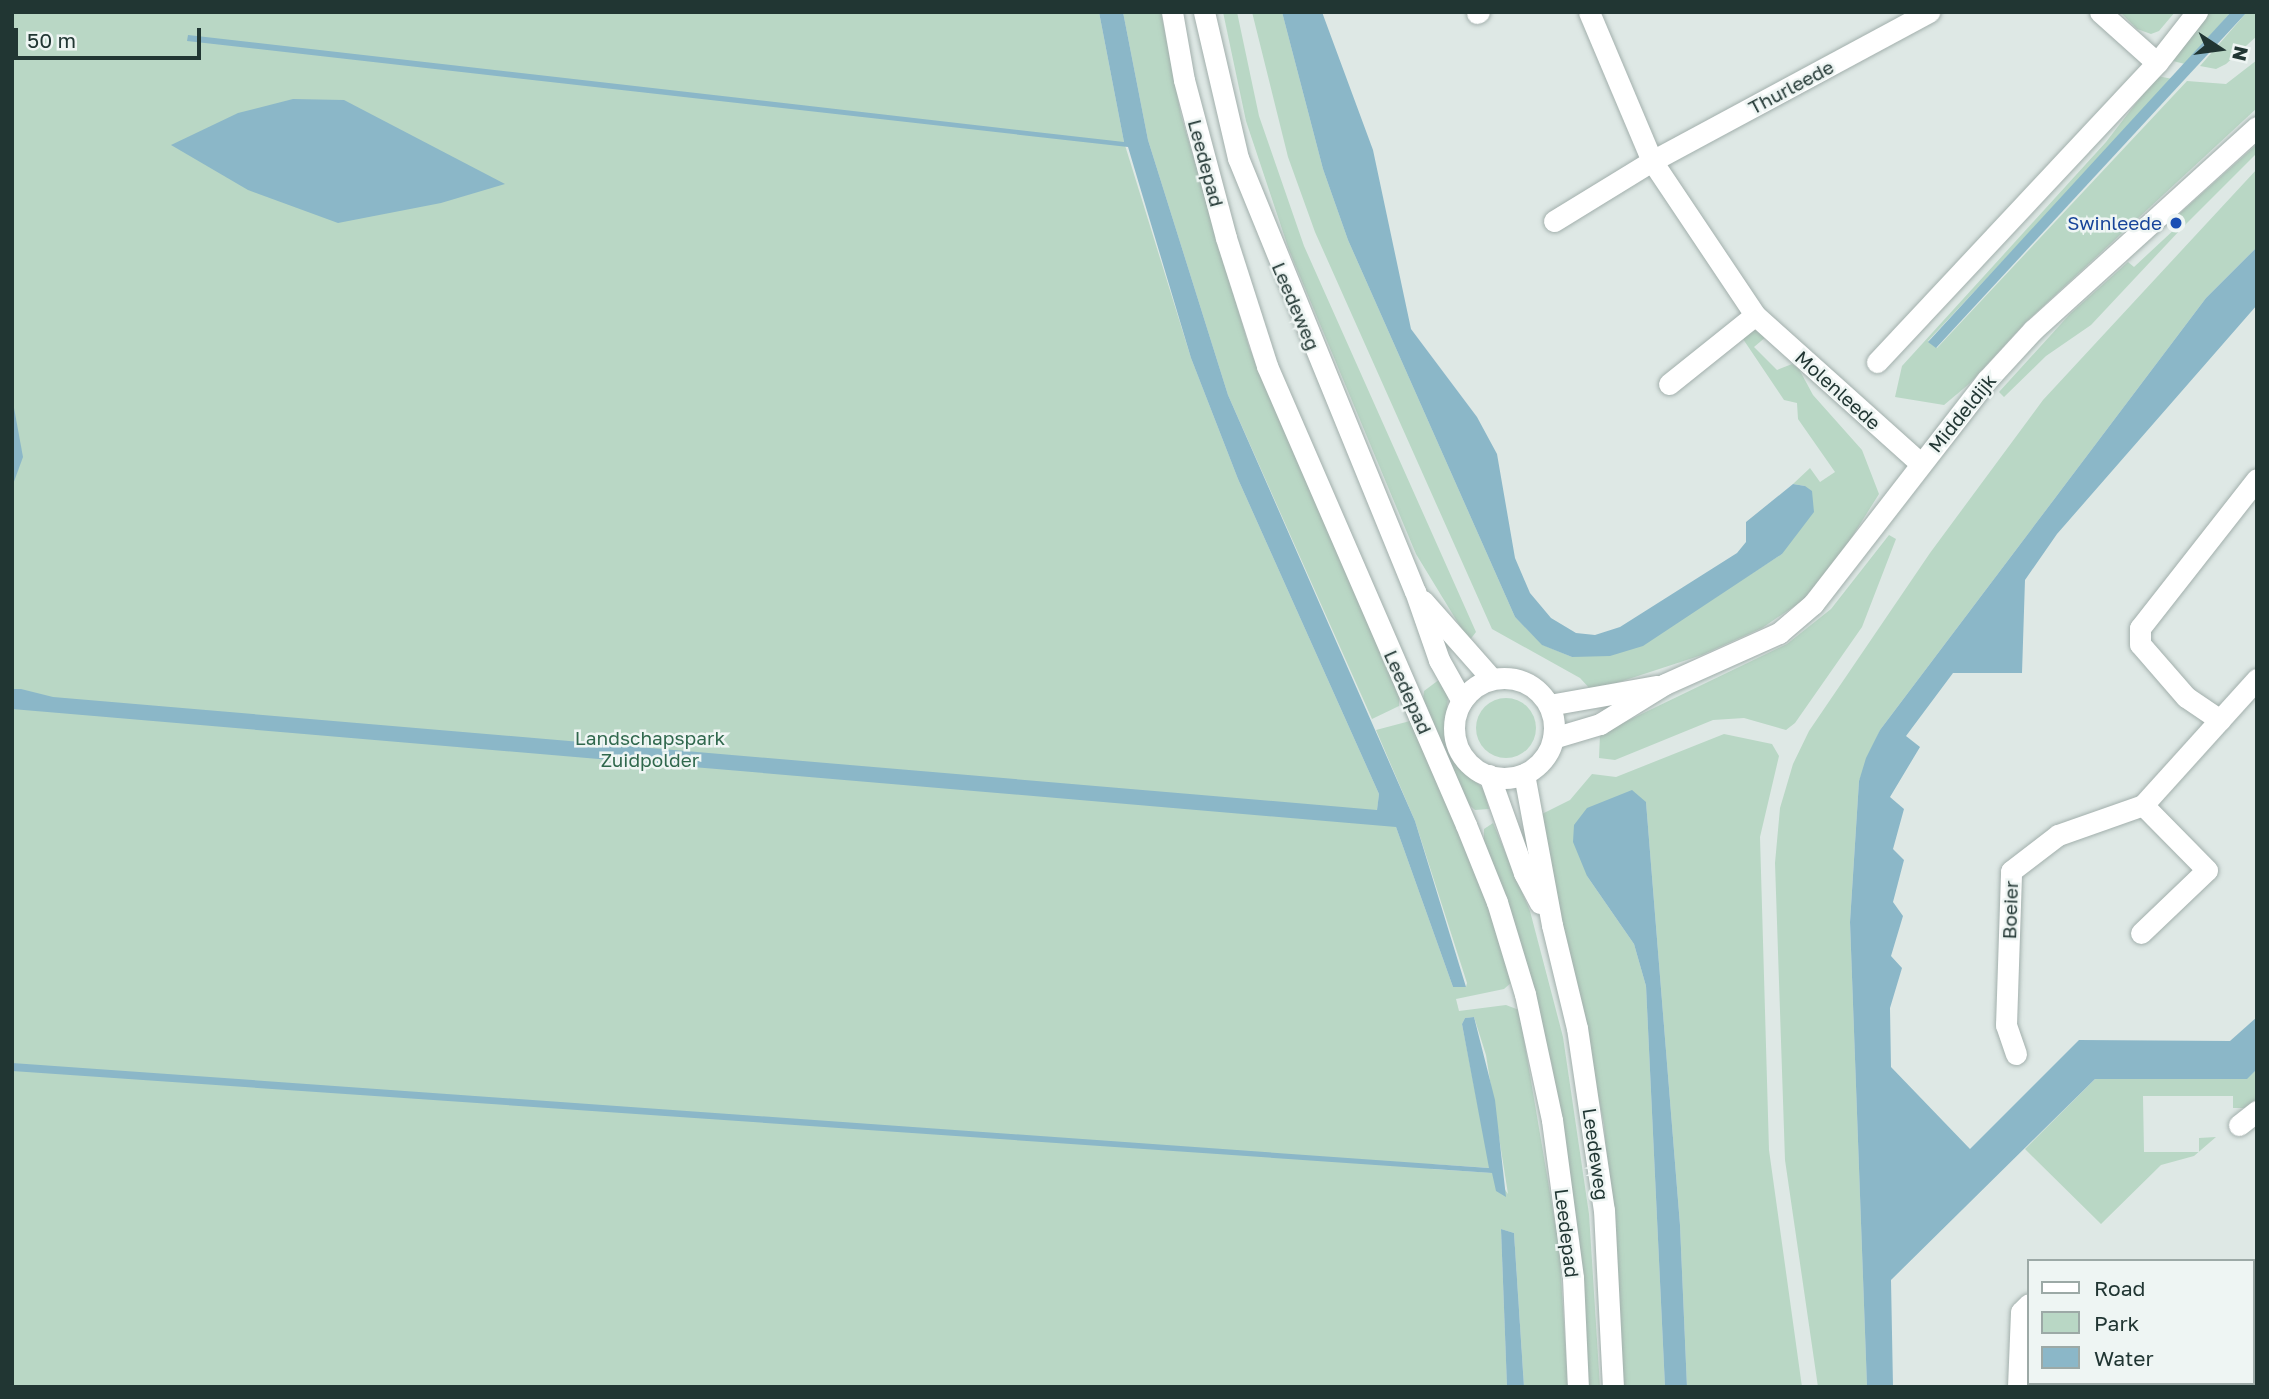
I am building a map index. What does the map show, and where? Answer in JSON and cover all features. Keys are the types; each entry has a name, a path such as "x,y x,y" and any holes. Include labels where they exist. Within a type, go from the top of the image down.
{"street":[{"name":"Leedepad","path":"1172,12 1184,80 1226,238 1267,366 1466,825 1521,981 1552,1120 1573,1279 1578,1387"},
{"name":"Leedeweg","path":"1204,12 1238,158 1415,591 1439,660 1462,701"},
{"name":"Molenleede","path":"1589,12 1652,161 1755,315 1921,464"},
{"name":"Thurleede","path":"1652,161 1929,12"},
{"path":"2100,12 2157,63"},
{"path":"1877,362 2157,63 2197,12"},
{"name":"Middeldijk","path":"1553,737 1600,724 1665,684 1779,633 1813,604 1921,464 2034,330 2257,127"},
{"path":"1554,221 1652,161"},
{"path":"1670,384 1755,315"},
{"path":"2220,720 2186,696 2140,644 2140,628 2257,479"},
{"name":"Leedeweg","path":"1415,591 1492,680"},
{"name":"Boeier","path":"2016,1054 2006,1025 2011,872 2057,835 2143,805 2257,679"},
{"path":"1492,680 1525,682 1549,705 1553,737 1546,755 1524,774 1489,775 1469,764 1457,745 1455,722 1462,701 1492,680"},
{"name":"Middeldijk","path":"1549,705 1665,684"},
{"name":"Leedeweg","path":"1524,774 1552,925 1577,1028 1604,1210 1613,1387"},
{"name":"Leedeweg","path":"1489,775 1524,873 1552,925"},
{"path":"2141,933 2207,870 2143,805"},
{"path":"2239,1125 2257,1111"},
{"path":"2018,1387 2021,1312 2028,1305"}],"green space":[{"name":"Landschapspark Zuidpolder","path":"12,12 1099,12 1124,142 1191,358 1238,479 1379,794 1377,811 1396,827 1453,987 1466,987 1467,983 1415,821 1376,730 1410,721 1481,883 1512,982 1504,989 1456,999 1459,1011 1506,1005 1519,1010 1559,1246 1568,1387 1524,1387 1514,1233 1501,1229 1507,1387 12,1387","holes":["1474,1017 1486,1055 1508,1194 1493,1173 1432,1169 1431,1164 1490,1168 1462,1024 1465,1018"]},
{"path":"1123,12 1161,12 1181,115 1249,347 1399,694 1399,706 1372,719 1228,395 1148,140"},
{"path":"1223,12 1237,12 1259,116 1304,246 1476,632 1469,641 1416,554 1289,250 1246,121"},
{"path":"1252,12 1282,12 1323,169 1348,240 1515,617 1543,645 1572,657 1721,593 1782,554 1805,486 1793,484 1810,468 1820,482 1835,472 1798,419 1797,403 1784,400 1743,339 1744,333 1758,329 1767,336 1754,347 1777,370 1792,364 1799,369 1813,395 1862,450 1879,494 1838,559 1802,601 1762,628 1702,655 1592,691 1580,678 1492,629 1315,232 1288,157"},
{"path":"2120,12 2175,12 2159,31 2151,34 2137,29"},
{"path":"2209,12 2231,12 2185,64 2173,61"},
{"path":"2247,12 2257,12 2257,36 2226,64 2216,69 2200,66"},
{"path":"2257,60 2257,108 2026,322 1969,384 1944,405 1895,397 1902,366 2106,142 2157,76 2173,79 1928,341 1937,348 2187,81 2226,84"},
{"path":"2257,144 2257,153 2185,225 2177,216"},
{"path":"2257,169 2257,247 2206,298 1880,730 1859,781 1850,922 1867,1387 1818,1387 1785,1160 1775,863 1780,808 1793,764 1809,731 1930,553 2043,400"},
{"path":"2177,227 2181,229 2091,325 2046,356 2004,397 1999,392 2070,314 2128,262 2134,267"},
{"path":"1889,535 1896,539 1862,627 1795,723 1786,730 1744,718 1713,720 1615,760 1599,758 1600,734 1787,644 1831,609"},
{"path":"1440,679 1448,697 1445,734 1451,754 1484,790 1489,809 1475,810 1468,804 1423,700 1424,691"},
{"path":"1500,698 1512,698 1531,711 1536,728 1534,740 1523,753 1512,758 1500,758 1481,745 1476,734 1476,722 1489,703"},
{"path":"1724,734 1772,744 1779,756 1760,837 1769,1150 1802,1387 1687,1387 1680,1225 1646,802 1587,876 1634,944 1646,986 1665,1387 1622,1387 1604,1124 1538,816 1570,800 1592,774 1616,777"},
{"path":"1493,823 1530,911 1563,1037 1589,1214 1600,1387 1587,1387 1563,1133 1552,1065 1514,922 1484,842 1484,829"},
{"path":"2257,1069 2257,1099 2247,1108 2233,1108 2233,1096 2143,1096 2144,1152 2199,1152 2194,1156 2161,1165 2101,1224 2025,1149 2095,1079 2246,1079"},
{"path":"2216,1137 2199,1152 2199,1138"}],"water":[{"path":"1099,12 1123,12 1148,140 1228,395 1415,821 1466,987 1453,987 1396,827 12,709 12,689 21,689 53,697 1377,810 1379,794 1238,479 1191,358 1128,147 187,41 188,35 1124,142"},
{"path":"1282,12 1322,12 1373,150 1411,329 1477,417 1497,454 1515,558 1530,593 1551,618 1576,633 1595,635 1620,627 1737,553 1746,542 1746,522 1793,484 1805,486 1812,491 1814,512 1782,554 1643,646 1610,656 1572,657 1542,645 1515,617 1348,240 1323,169"},
{"path":"2231,12 2247,12 1936,348 1928,342"},
{"path":"293,99 344,100 505,184 441,203 338,223 248,190 171,145 238,113"},
{"path":"2257,247 2257,305 2057,534 2025,580 2022,673 1953,673 1906,736 1920,747 1890,797 1904,809 1893,849 1904,860 1893,902 1903,916 1891,956 1902,968 1890,1008 1891,1067 1970,1149 2079,1040 2230,1041 2257,1017 2257,1069 2247,1079 2095,1079 1891,1280 1893,1387 1867,1387 1850,922 1859,781 1866,758 1880,730 2206,298"},
{"path":"12,397 23,457 12,487"},
{"path":"1632,790 1646,802 1680,1225 1687,1387 1665,1387 1646,986 1634,944 1587,876 1573,842 1574,825 1587,808"},
{"path":"1474,1017 1495,1100 1506,1197 1496,1191 1492,1173 12,1071 12,1063 1489,1168 1462,1024 1465,1018"},
{"path":"1501,1229 1514,1233 1524,1387 1507,1387"}],"place":[{"name":"Swinleede","path":"2176,223"}]}
